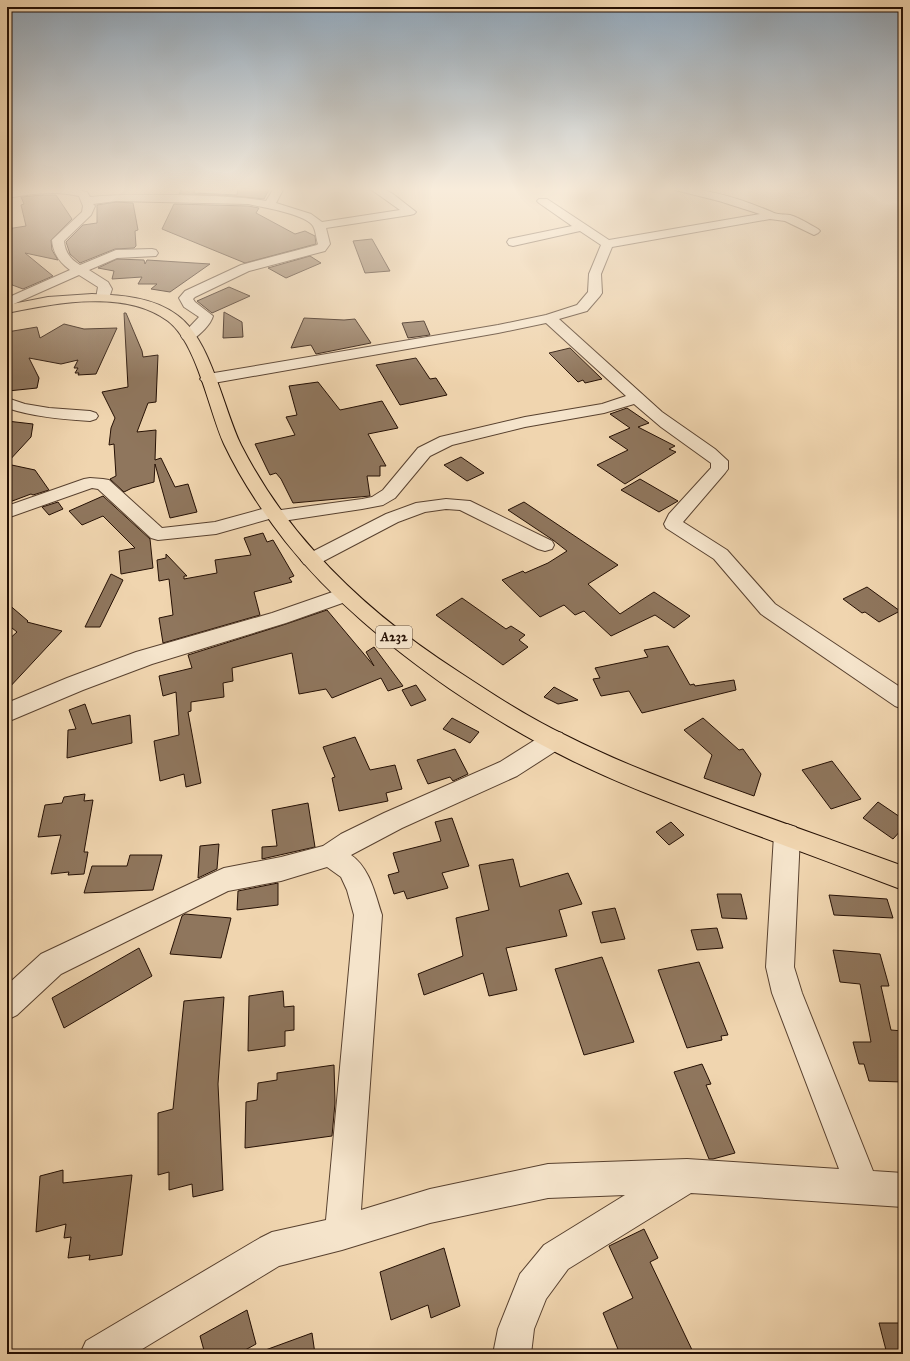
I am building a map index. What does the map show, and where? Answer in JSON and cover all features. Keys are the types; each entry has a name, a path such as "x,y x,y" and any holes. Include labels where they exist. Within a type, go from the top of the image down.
{"main road":[{"name":"A232","path":"7,309 77,299 103,298 144,303 161,310 176,320 197,350 231,443 274,514 311,560 344,595 369,618 414,653 473,693 533,730 598,762 677,795 903,878"}],"street":[{"path":"59,252 70,264 103,285 105,289 103,298"},
{"path":"188,336 205,320 206,316 189,304 186,298 190,294 245,268 308,252"},
{"path":"208,379 498,329 549,318 582,308 595,293 595,274 603,252"},
{"path":"7,303 116,254 152,253"},
{"path":"549,318 637,398 649,411 720,461 719,469 674,518 673,524 726,560 758,601 763,605 903,700"},
{"path":"7,512 90,483 103,484 158,534 216,528 274,514 362,504 377,501 389,494 424,452 446,441 524,422 604,408 637,398"},
{"path":"7,403 22,408 48,413 90,416"},
{"path":"311,560 392,518 422,507 446,504 464,505 545,545"},
{"path":"7,713 75,684 144,658 272,620 344,595"},
{"path":"7,1005 51,964 224,880 281,869 330,855 352,840 377,828 503,772 554,740"},
{"path":"787,835 780,967 787,993 863,1187"},
{"path":"330,855 350,869 360,888 368,915 342,1232"},
{"path":"512,1354 516,1329 533,1287 556,1257 688,1176"},
{"path":"100,1354 272,1250 342,1232 430,1206 548,1181 688,1176 903,1190"}],"building":[{"path":"7,252 53,252 58,260 25,253 53,276 23,289 7,283"},
{"path":"69,252 109,252 80,263"},
{"path":"217,252 288,252 245,263"},
{"path":"357,252 379,252 390,271 365,273"},
{"path":"310,256 321,263 286,278 268,268"},
{"path":"117,259 144,260 145,264 147,260 210,264 170,292 151,289 157,284 138,284 142,277 112,279 114,271 98,268"},
{"path":"229,287 250,296 212,313 197,301"},
{"path":"224,312 242,322 243,337 223,338"},
{"path":"124,313 126,313 142,351 143,357 158,355 156,402 148,403 137,432 156,430 155,460 161,458 175,487 188,484 197,512 170,518 155,464 154,482 132,488 124,492 110,479 116,476 114,444 109,445 111,428 115,418 102,392 128,387"},
{"path":"304,318 344,320 355,319 371,343 316,354 311,345 291,348"},
{"path":"424,321 430,335 408,338 402,323"},
{"path":"64,324 84,329 117,328 96,374 78,375 79,373 75,373 78,368 74,368 78,360 61,364 29,358 39,378 37,388 8,391 9,353 7,353 7,332 37,327 40,338"},
{"path":"570,348 602,379 585,383 583,380 578,382 549,353"},
{"path":"416,358 430,379 436,378 447,395 400,405 376,365"},
{"path":"318,382 340,410 382,401 398,428 368,434 386,466 380,466 380,476 367,476 370,496 293,503 281,479 276,473 270,475 255,444 295,435 286,417 297,415 289,386"},
{"path":"627,408 649,423 638,427 675,446 669,449 676,452 625,484 597,465 628,450 609,437 630,428 610,414"},
{"path":"7,421 33,424 31,437 7,463"},
{"path":"461,457 484,473 467,481 444,465"},
{"path":"7,464 35,470 49,490 33,495 31,494 7,503"},
{"path":"640,479 678,501 659,512 621,490"},
{"path":"103,496 150,539 153,568 121,574 119,551 135,548 103,516 82,525 69,511"},
{"path":"58,502 63,509 49,515 42,507"},
{"path":"524,502 618,565 588,584 620,614 654,592 690,616 674,628 655,615 611,636 584,611 575,615 564,605 540,617 502,580 523,571 525,573 548,563 567,551 508,510"},
{"path":"263,533 267,542 273,540 294,576 289,578 292,582 254,592 260,615 163,643 159,618 173,615 169,579 159,581 157,560 166,558 166,554 187,576 184,576 184,579 217,573 215,560 251,555 244,538"},
{"path":"111,574 123,580 100,627 85,627"},
{"path":"867,587 900,611 879,622 865,612 862,613 843,599"},
{"path":"462,598 506,629 511,626 525,635 519,640 528,647 503,665 436,615"},
{"path":"7,603 28,621 27,622 62,631 7,690 7,641 17,632 7,624"},
{"path":"327,610 374,666 366,652 374,647 403,686 388,691 381,678 332,698 326,689 299,694 292,653 232,668 233,681 223,683 224,697 191,702 191,711 188,712 201,783 186,787 184,774 160,781 154,741 179,735 176,692 163,696 159,676 192,668 188,655"},
{"path":"668,646 690,685 694,684 695,686 734,680 736,690 642,713 629,691 601,696 593,679 600,678 595,668 648,657 644,650"},
{"path":"416,685 426,700 411,706 402,690"},
{"path":"554,687 578,700 558,704 544,697"},
{"path":"85,704 92,724 130,715 132,743 67,758 68,730 76,729 69,710"},
{"path":"452,718 479,732 470,743 443,729"},
{"path":"703,718 739,750 743,749 761,774 754,796 704,778 712,755 684,730"},
{"path":"355,737 370,770 395,765 402,789 386,793 388,801 339,811 332,778 335,777 323,747"},
{"path":"455,749 468,774 453,781 450,777 428,784 417,760"},
{"path":"832,761 861,799 831,809 802,770"},
{"path":"85,794 84,801 93,800 84,852 88,852 84,874 68,875 69,872 51,874 61,835 38,837 45,805 62,803 64,797"},
{"path":"878,802 903,819 903,828 893,839 863,818"},
{"path":"308,803 315,847 262,859 262,847 277,846 272,810"},
{"path":"452,818 469,866 442,873 448,888 407,899 404,891 394,894 388,875 399,872 393,853 441,841 435,822"},
{"path":"671,822 684,835 669,845 656,832"},
{"path":"219,844 217,869 198,878 200,846"},
{"path":"130,855 162,855 153,890 84,893 92,866 127,866"},
{"path":"513,859 520,887 568,873 582,904 559,910 567,936 506,948 517,990 489,996 483,973 424,995 418,974 463,956 456,918 489,910 479,865"},
{"path":"278,883 278,905 237,910 238,891"},
{"path":"717,894 741,894 747,919 722,918"},
{"path":"829,895 887,899 893,918 834,915"},
{"path":"615,908 625,939 601,943 592,912"},
{"path":"185,914 231,918 221,958 170,954 182,916"},
{"path":"717,928 723,948 697,950 691,930"},
{"path":"139,948 152,976 64,1028 52,998"},
{"path":"833,950 880,954 889,986 881,986 891,1030 903,1031 903,1082 869,1081 864,1064 859,1064 853,1042 871,1042 860,984 840,982"},
{"path":"602,957 634,1042 584,1055 555,969"},
{"path":"699,962 728,1035 721,1036 722,1040 687,1048 658,970"},
{"path":"283,991 284,1007 294,1006 294,1030 285,1031 285,1046 248,1051 249,996"},
{"path":"224,997 218,1084 223,1190 193,1197 192,1184 169,1190 169,1172 158,1175 158,1113 173,1109 184,1001"},
{"path":"702,1064 711,1084 706,1085 735,1153 713,1159 709,1159 674,1072"},
{"path":"334,1065 335,1103 332,1136 245,1148 246,1102 257,1100 258,1083 277,1080 277,1073"},
{"path":"63,1170 63,1183 132,1175 122,1255 89,1260 90,1255 68,1258 71,1237 64,1238 66,1224 36,1232 40,1176"},
{"path":"644,1229 658,1258 650,1262 694,1354 620,1354 603,1313 633,1298 609,1246"},
{"path":"444,1248 460,1306 431,1318 428,1305 391,1320 380,1272"},
{"path":"247,1310 256,1344 238,1354 205,1354 200,1336"},
{"path":"879,1323 903,1323 903,1354 887,1354"},
{"path":"312,1333 315,1354 260,1354 260,1352"}]}
